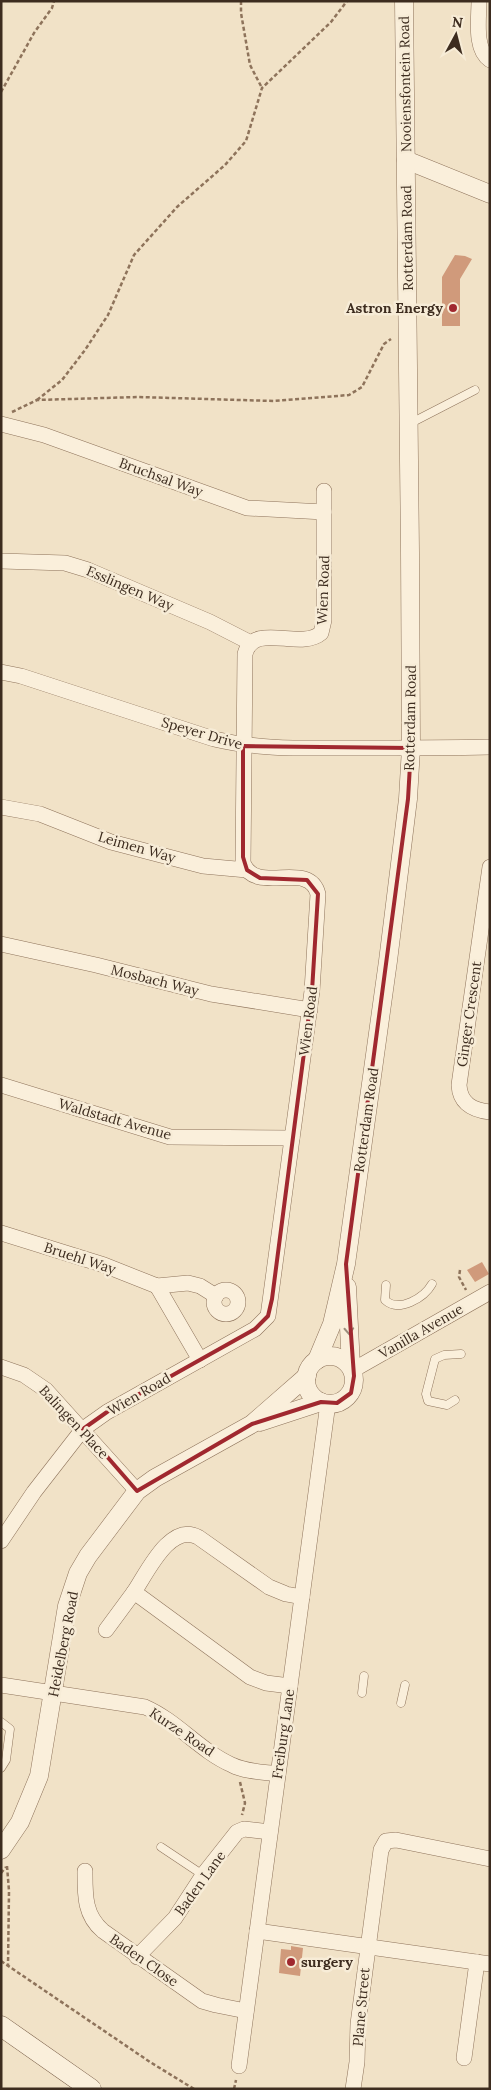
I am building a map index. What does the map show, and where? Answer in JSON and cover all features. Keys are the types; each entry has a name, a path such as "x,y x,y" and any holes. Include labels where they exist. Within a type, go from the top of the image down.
{"main road":[{"path":"1,2026 90,2089"}],"street":[{"name":"Nooiensfontein Road","path":"404,1 406,163"},
{"path":"479,1 480,45 485,56 490,60"},
{"path":"406,163 490,194"},
{"name":"Rotterdam Road","path":"317,1360 332,1324 346,1264 408,800 411,748 406,163"},
{"name":"Bruchsal Way","path":"6,418 44,435 247,508 324,512"},
{"name":"Wien Road","path":"251,643 268,638 305,640 321,633 324,620 324,491"},
{"name":"Esslingen Way","path":"1,561 65,563 88,570 210,622 251,643"},
{"path":"246,870 243,857 245,654 251,643"},
{"name":"Speyer Drive","path":"1,672 21,676 243,746 276,748 484,747"},
{"name":"Leimen Way","path":"1,807 40,814 111,842 203,866 246,870"},
{"name":"Ginger Crescent","path":"490,867 459,1085 461,1095 467,1106 490,1112"},
{"name":"Wien Road","path":"1,1541 34,1492 83,1429 107,1412 255,1329 268,1316 310,1010 318,905 317,889 314,884 307,880 260,878 253,876 246,870"},
{"name":"Mosbach Way","path":"1,944 96,965 211,994 310,1010"},
{"name":"Waldstadt Avenue","path":"1,1085 170,1137 292,1138"},
{"name":"Bruehl Way","path":"1,1233 104,1265 157,1286 188,1283 200,1286 216,1296"},
{"name":"Rotterdam Road","path":"346,1264 352,1369"},
{"path":"157,1286 200,1360"},
{"name":"Vanilla Avenue","path":"352,1369 490,1292"},
{"path":"329,1356 341,1358 352,1369 354,1382 351,1393 342,1400 324,1402 309,1391 307,1376 312,1364 317,1360 329,1356"},
{"name":"Balingen Place","path":"1,1367 35,1380 46,1390 137,1491"},
{"name":"Heidelberg Road","path":"1,1850 20,1822 39,1776 65,1616 78,1573 137,1491 155,1478 252,1424 307,1376"},
{"name":"Heidelberg Road","path":"252,1424 324,1402"},
{"name":"Freiburg Lane","path":"239,2066 302,1597 324,1402"},
{"path":"106,1630 168,1542 176,1536 190,1533 275,1591 302,1597"},
{"path":"134,1592 239,1670 259,1681 290,1686"},
{"name":"Kurze Road","path":"1,1685 53,1694 134,1704 149,1709 234,1766 278,1774"},
{"path":"237,1832 244,1829 270,1832"},
{"name":"Baden Lane","path":"137,1957 175,1918 203,1875 237,1832"},
{"name":"Plane Street","path":"353,2089 357,2062 358,2024 380,1850 386,1841 396,1840 490,1860"},
{"name":"Baden Close","path":"85,1871 86,1901 91,1918 103,1931 137,1957 206,2003 246,2011"},
{"path":"257,1931 483,1963 464,2058"}],"lane":[{"path":"409,424 475,390"},
{"path":"386,1284 385,1300 388,1303 401,1304 417,1299 432,1284"},
{"path":"454,1400 447,1405 433,1403 428,1401 426,1394 435,1359 444,1354 461,1354"},
{"path":"362,1693 364,1676"},
{"path":"401,1703 405,1685"},
{"path":"1,1722 10,1729 6,1760 1,1768"},
{"path":"161,1847 203,1875"}],"path":[{"path":"1,92 34,33 52,8 54,1"},
{"path":"241,1 241,13 250,66 262,88"},
{"path":"6,418 37,400 62,380 108,315 134,255 177,207 225,165 246,141 262,88 330,22 347,1"},
{"path":"37,400 138,397 274,401 349,395 362,387 384,344 396,335"},
{"path":"460,1270 460,1277 466,1290"},
{"path":"234,1766 245,1803 237,1832"},
{"path":"1,1874 7,1866 9,1891 8,1966"},
{"path":"1,1961 150,2062 194,2089"}],"highlighted area":[{"path":"243,746 411,748 408,799 346,1264 354,1376 351,1393 337,1403 321,1402 252,1424 137,1491 83,1429 107,1412 255,1329 268,1316 272,1299 312,991 318,894 307,880 260,878 247,870 243,857"}],"building":[{"path":"455,255 472,259 460,279 460,326 442,326 442,277"},
{"path":"482,1262 489,1274 475,1282 467,1270"},
{"name":"surgery","path":"291,1946 303,1948 300,1976 279,1973 281,1949 291,1950"}],"place":[{"name":"Astron Energy","path":"453,308"},
{"name":"surgery","path":"291,1962"}]}
